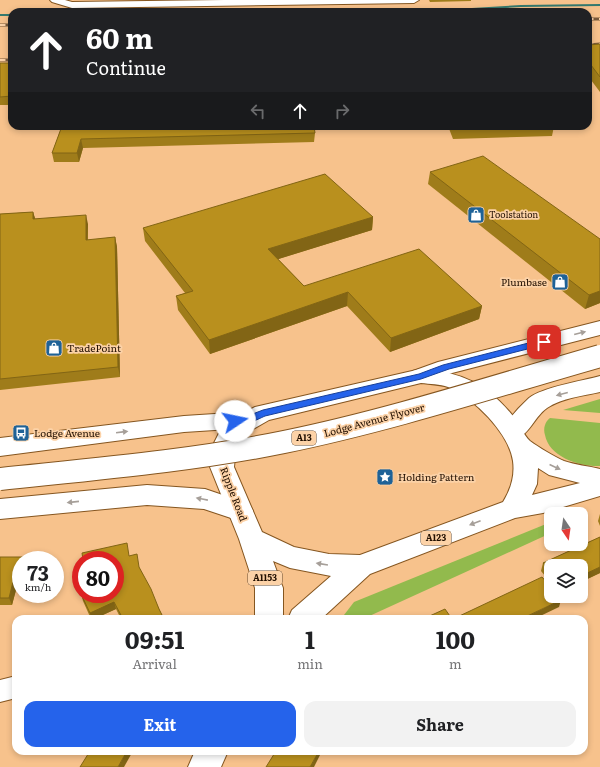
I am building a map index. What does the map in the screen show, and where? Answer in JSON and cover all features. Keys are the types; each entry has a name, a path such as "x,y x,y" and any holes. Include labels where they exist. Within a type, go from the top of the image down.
{"main road":[{"path":"421,376 446,367 600,328"},
{"name":"Lodge Avenue Flyover","path":"0,478 109,467 220,453 284,442 358,425 600,356"},
{"name":"Ripple Road","path":"252,539 222,468 221,460 225,441 231,433 246,420 263,413 421,376 440,377 456,382 473,390 492,407 517,439 558,469 600,478"},
{"path":"512,509 521,496 525,483 526,470 517,439 538,403 553,396 600,384"},
{"path":"0,447 206,422 246,420"},
{"name":"A123","path":"252,539 290,557 329,565 361,566 512,509 551,501 600,487"},
{"path":"0,510 147,495 171,495 204,499 240,511"},
{"name":"A1153","path":"252,539 269,588 269,615"},
{"path":"306,615 361,566"},
{"path":"204,767 210,755"}],"street":[{"path":"55,0 72,5 165,2 414,0"},
{"path":"0,691 12,688"}],"green space":[{"path":"600,399 600,413 563,410"},
{"path":"550,418 600,423 600,466 584,465 566,459 552,449 548,443 544,430 547,421"},
{"path":"544,525 544,536 372,615 344,615 354,602"}],"building":[{"path":"600,44 600,77 592,66 592,45"},
{"path":"0,63 8,63 8,96 0,97"},
{"path":"61,130 315,130 315,133 81,139 77,153 52,153"},
{"path":"483,156 600,239 600,291 589,295 430,172"},
{"path":"325,174 373,217 268,249 304,286 419,249 482,306 391,338 348,292 209,340 176,296 193,291 143,228"},
{"path":"33,212 33,219 86,215 86,240 115,237 118,367 0,379 0,214"},
{"path":"600,537 600,567 588,573 588,559 552,559 569,551 588,551 588,542"},
{"path":"127,543 129,556 137,554 139,567 151,589 162,615 121,615 115,603 124,603 124,551 91,551"},
{"path":"0,557 12,557 12,586 9,598 0,598"},
{"path":"542,577 544,579 544,603 555,603 529,615 461,615"},
{"path":"85,603 112,603 90,613"},
{"path":"445,609 449,615 432,615"},
{"path":"88,755 125,755 118,767 80,767"},
{"path":"274,755 317,755 310,767 266,767"}],"waterway":[{"path":"488,8 600,5"},
{"path":"0,15 8,15"}],"railway":[{"path":"592,19 600,19"},
{"path":"0,25 8,25"},
{"path":"592,45 600,44"},
{"path":"0,60 8,60"}],"place":[{"name":"Toolstation","path":"476,215"},
{"name":"Plumbase","path":"560,282"},
{"name":"TradePoint","path":"54,348"},
{"name":"Lodge Avenue","path":"21,433"},
{"name":"Holding Pattern","path":"385,477"}],"route":[{"path":"235,421 246,420 263,413 421,376 446,367 544,342"}]}
